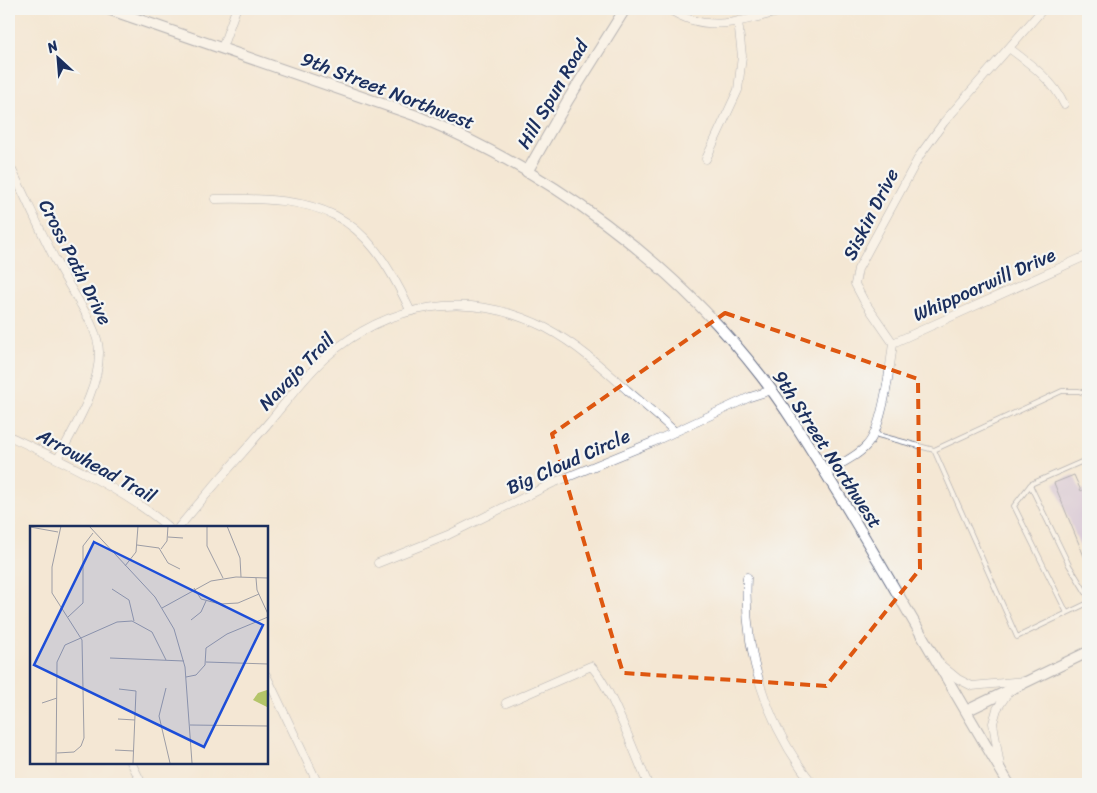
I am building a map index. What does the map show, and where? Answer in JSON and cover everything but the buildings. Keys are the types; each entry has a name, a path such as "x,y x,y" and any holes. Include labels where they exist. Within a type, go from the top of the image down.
{"street":[{"name":"9th Street Northwest","path":"108,9 417,116 483,146 573,200 623,237 678,284 733,341 772,390 825,473 1009,784"},
{"path":"222,48 236,9"},
{"name":"Hill Spun Road","path":"526,172 582,76 625,9"},
{"path":"669,9 680,16 699,23 738,21 790,9"},
{"name":"Siskin Drive","path":"893,343 864,301 855,284 858,269 920,155 944,122 1043,9"},
{"path":"706,159 738,90 742,56 738,21"},
{"path":"1009,48 1050,83 1060,94 1064,104"},
{"name":"Cross Path Drive","path":"9,164 58,267 93,330 99,347 99,363 94,383 58,459"},
{"path":"215,199 277,199 308,204 330,212 347,222 380,254 398,283 410,310"},
{"name":"Whippoorwill Drive","path":"893,343 1088,255"},
{"name":"Navajo Trail","path":"180,526 323,360 360,332 410,310 447,305 476,307 495,310 531,321 565,340 590,358 675,432"},
{"path":"825,473 861,451 874,434 893,343"},
{"name":"Big Cloud Circle","path":"378,562 448,535 553,483 675,432 750,397 772,390"},
{"name":"Arrowhead Trail","path":"9,436 58,459 143,508 167,526"},
{"path":"747,577 749,638 762,692 785,743 812,784"},
{"path":"966,711 1088,652"},
{"path":"940,665 958,679 972,686 1030,681"},
{"path":"506,703 590,666 598,674 606,690 648,784"},
{"path":"268,679 318,784"},
{"path":"1001,771 993,723 997,709 1009,691"},
{"path":"132,763 142,784"}],"lane":[{"path":"874,434 934,450 1062,391 1079,391 1088,395"},
{"path":"934,450 1017,637 1088,603"},
{"path":"1067,613 1014,506 1030,485 1088,459"},
{"path":"1030,485 1069,565 1088,596"}],"highlighted area":[{"path":"725,313 918,379 920,569 826,686 623,673 552,434"}]}
